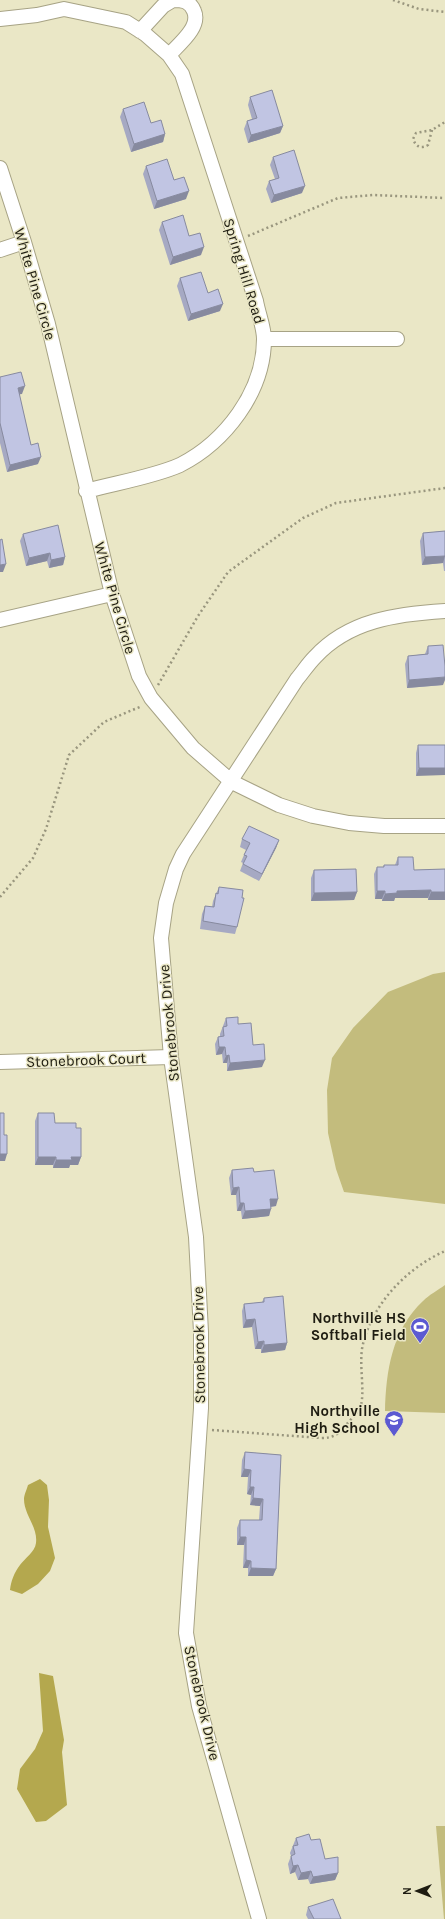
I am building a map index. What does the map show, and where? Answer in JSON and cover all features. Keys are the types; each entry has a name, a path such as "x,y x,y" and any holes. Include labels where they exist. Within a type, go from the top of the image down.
{"street":[{"path":"140,31 163,6 173,0 184,0 192,6 196,16 193,28 169,55"},
{"name":"Spring Hill Road","path":"0,18 37,15 64,9 126,22 140,31 169,55 182,74 256,301 264,339 257,377 247,400 236,418 222,434 202,452 179,465 86,491"},
{"name":"White Pine Circle","path":"0,168 48,324 86,491 112,594 139,676 151,698 193,748 232,782 279,805 313,816 349,823 384,826 445,826"},
{"path":"0,250 24,242"},
{"path":"264,339 397,339"},
{"path":"0,620 112,594"},
{"name":"Stonebrook Drive","path":"259,1919 199,1706 186,1633 199,1429 201,1332 196,1237 171,1057 161,938 166,903 176,869 183,854 232,782 297,679 314,657 331,643 363,624 409,613 445,611"},
{"name":"Stonebrook Court","path":"0,1062 171,1057"}],"path":[{"path":"393,0 419,9 445,12"},
{"path":"432,130 428,145 423,148 415,144 413,139 416,133 432,130 445,122"},
{"path":"236,242 338,198 373,195 445,198"},
{"path":"0,897 33,858 46,829 69,755 104,722 144,706 151,698 198,616 228,572 303,518 336,503 445,488"},
{"path":"199,1429 321,1438 331,1438 335,1436 353,1417 360,1407 362,1397 360,1367 363,1344 379,1309 390,1293 410,1273 424,1262 445,1251"}],"shaded area":[{"path":"445,972 445,1204 344,1192 336,1169 328,1133 327,1090 332,1058 353,1028 388,992 433,974"},
{"name":"Northville HS Softball Field","path":"445,1285 445,1413 385,1411 389,1366 404,1325 425,1299"},
{"path":"40,1479 47,1485 49,1500 48,1527 55,1558 50,1571 38,1584 22,1594 10,1590 11,1583 14,1574 22,1562 32,1552 36,1543 35,1532 26,1510 24,1497 28,1485"},
{"path":"39,1673 53,1676 64,1740 62,1752 67,1805 46,1821 36,1822 17,1789 20,1769 35,1749 43,1731"},
{"path":"436,1826 445,1826 445,1919 444,1919"}],"building":[{"path":"272,90 283,126 251,135 247,121 257,118 250,97"},
{"path":"144,102 151,123 161,120 165,134 134,144 123,109"},
{"path":"294,150 305,186 274,195 269,181 279,178 273,157"},
{"path":"167,159 174,180 184,177 189,191 157,201 146,166"},
{"path":"183,215 189,236 200,233 204,247 173,257 162,222"},
{"path":"201,272 208,293 218,289 223,304 191,314 180,278"},
{"path":"21,372 25,386 18,388 31,445 38,443 41,457 10,465 0,423 0,377"},
{"path":"58,525 65,557 51,560 50,553 29,558 23,534"},
{"path":"445,531 445,556 425,557 423,533"},
{"path":"2,539 6,564 0,565 0,540"},
{"path":"443,645 445,677 409,680 408,656 428,654 428,646"},
{"path":"418,745 445,745 445,768 419,768"},
{"path":"249,826 279,840 262,874 243,864 247,856 244,855 250,843 242,839"},
{"path":"398,857 413,857 414,870 445,869 445,892 431,892 431,890 397,891 397,893 385,894 385,891 377,891 377,867 384,867 384,865 398,865"},
{"path":"356,869 357,892 314,893 314,870"},
{"path":"219,887 243,890 242,898 244,898 237,927 203,921 205,906 214,907 216,893 218,894"},
{"path":"238,1017 238,1024 251,1023 253,1045 264,1044 265,1060 230,1063 229,1055 226,1056 225,1047 219,1047 218,1037 224,1036 223,1027 227,1026 226,1018"},
{"path":"0,1113 4,1113 4,1135 7,1135 7,1154 0,1154"},
{"path":"38,1113 54,1113 55,1123 76,1123 76,1128 81,1128 81,1157 71,1157 72,1160 56,1160 56,1157 38,1157"},
{"path":"253,1168 254,1172 274,1170 278,1199 270,1199 271,1209 245,1211 244,1203 240,1203 239,1187 233,1188 232,1170"},
{"path":"283,1296 287,1343 264,1345 264,1341 258,1342 255,1319 246,1320 244,1304 264,1302 264,1298"},
{"path":"245,1452 281,1455 276,1569 251,1568 251,1561 246,1560 246,1537 240,1537 240,1520 262,1520 263,1499 253,1498 254,1487 250,1487 251,1470 244,1469"},
{"path":"309,1834 311,1840 320,1839 325,1859 338,1857 338,1873 313,1877 311,1871 301,1873 298,1865 293,1866 291,1856 295,1854 293,1846 298,1845 296,1838"},
{"path":"333,1899 341,1919 314,1919 308,1907"}],"place":[{"name":"Northville HS Softball Field","path":"420,1344"},
{"name":"Northville High School","path":"394,1437"}]}
